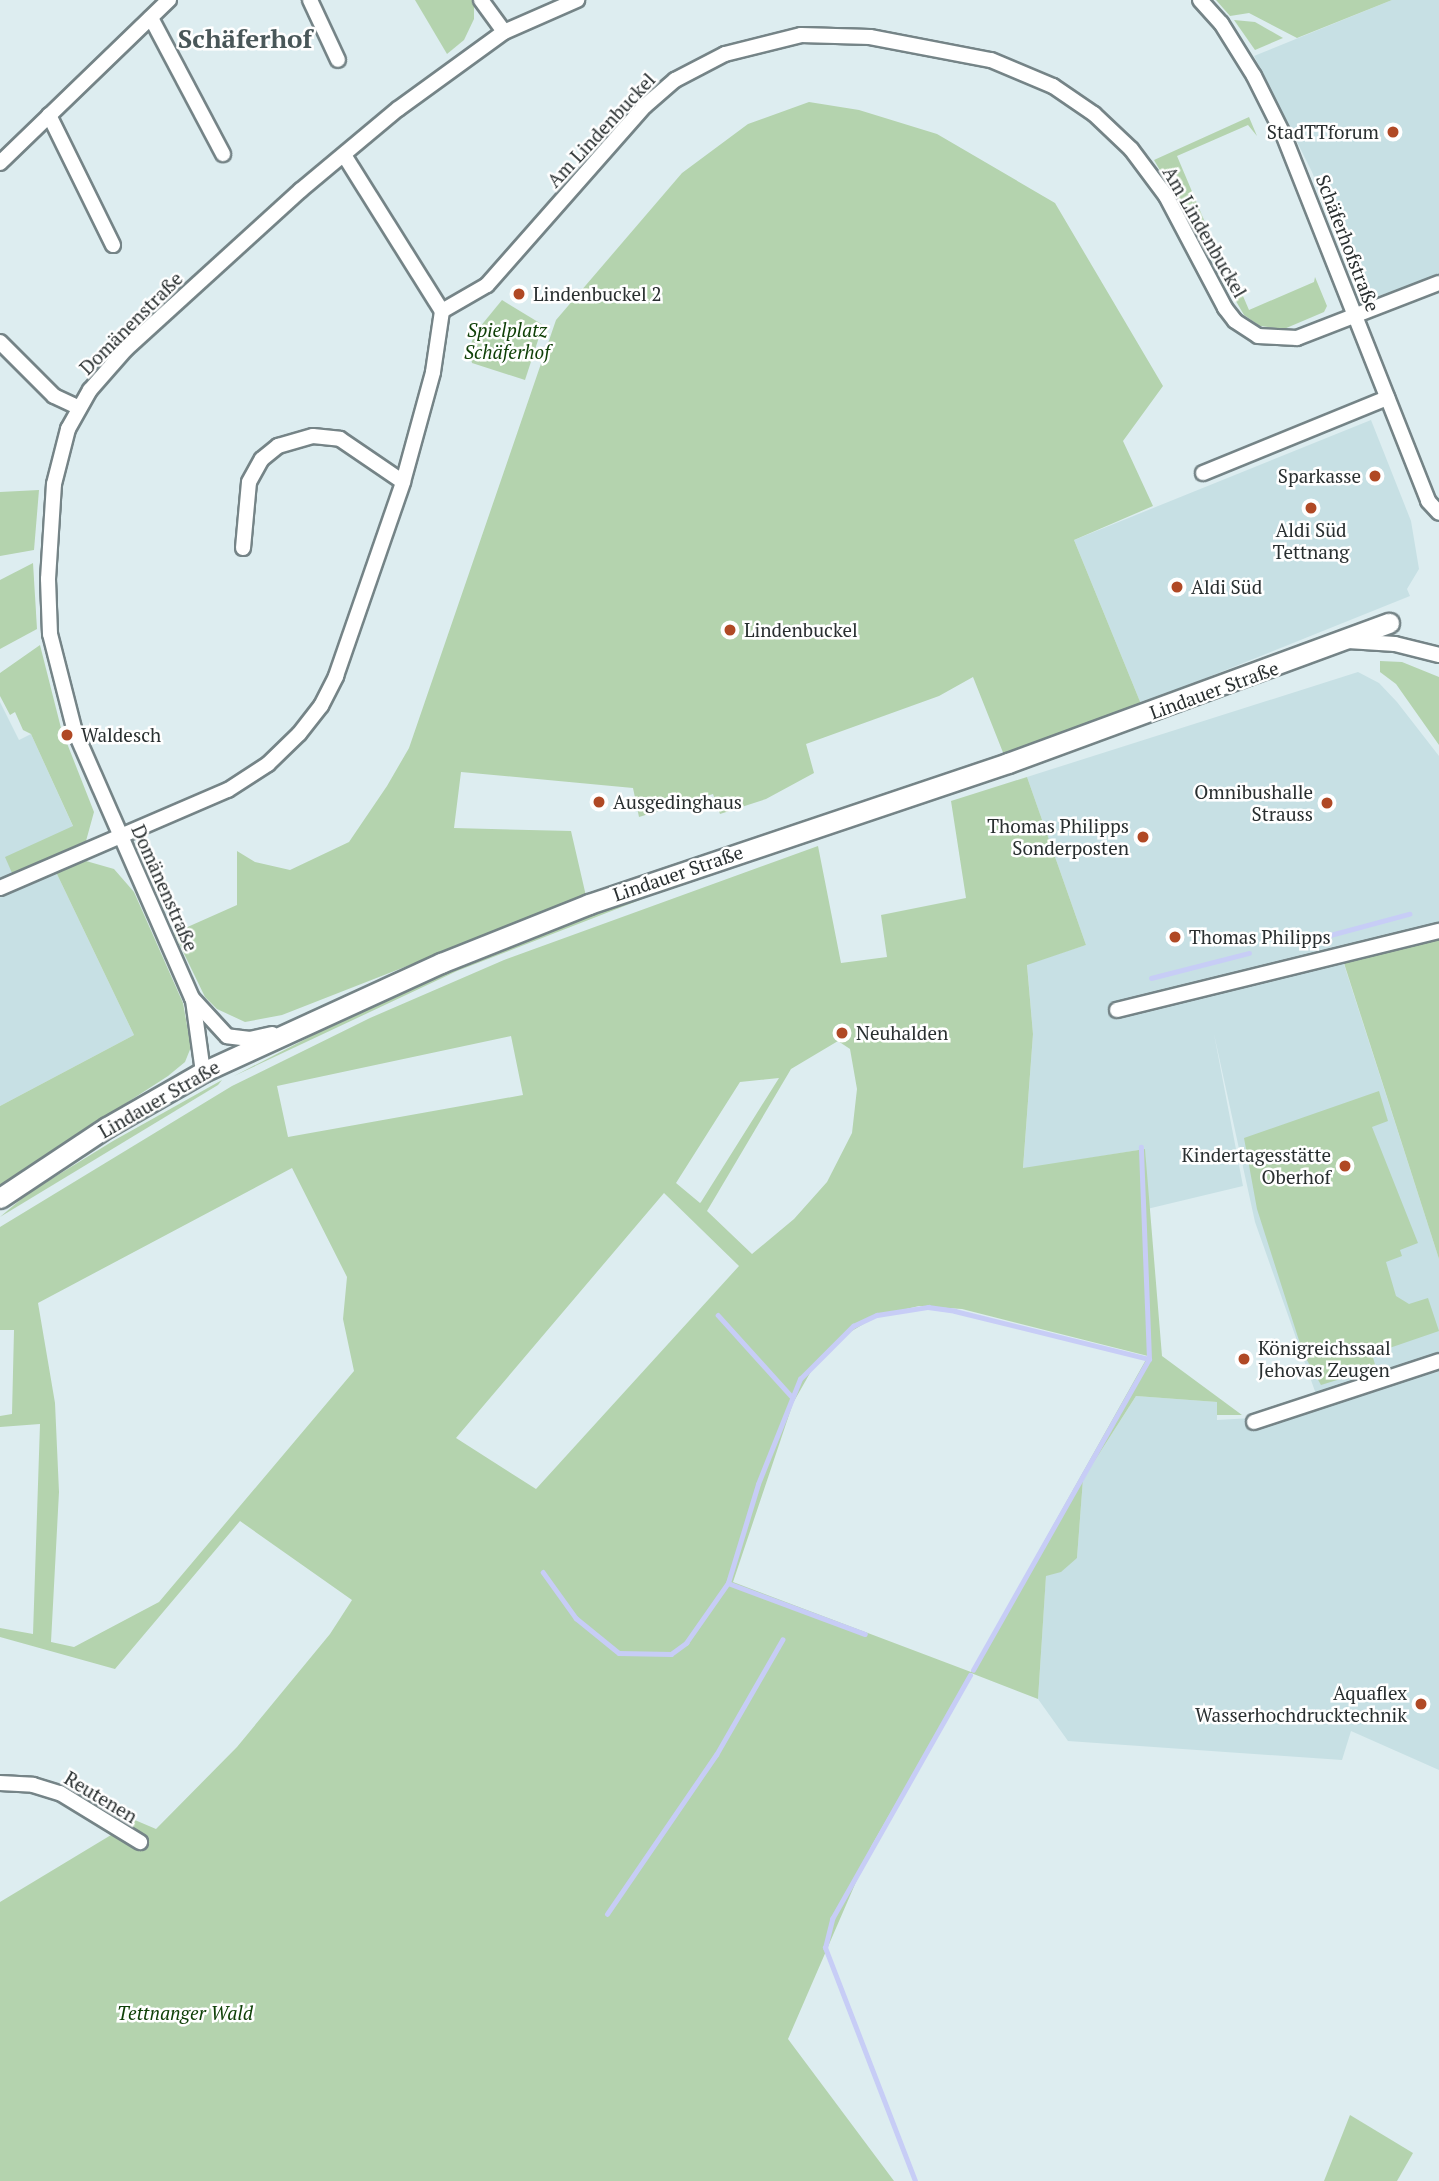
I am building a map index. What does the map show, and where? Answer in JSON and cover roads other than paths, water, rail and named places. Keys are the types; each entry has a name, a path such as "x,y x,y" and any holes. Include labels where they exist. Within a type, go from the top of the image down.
{"main road":[{"name":"Lindauer Straße","path":"0,1198 107,1127 203,1072 285,1031 589,904 1008,763 1389,623"}],"street":[{"path":"0,163 169,0"},
{"path":"310,0 338,60"},
{"path":"481,0 504,32"},
{"name":"Domänenstraße","path":"203,1072 192,998 75,732 50,635 47,558 54,484 78,407 147,329 398,109 504,32 577,0"},
{"name":"Schäferhofstraße","path":"1200,0 1221,23 1254,76 1300,173 1428,501 1439,513"},
{"path":"151,18 223,154"},
{"name":"Am Lindenbuckel","path":"442,311 487,285 601,154 675,80 750,44 828,34 914,43 991,60 1053,86 1086,108 1143,163 1179,219 1225,307 1247,331 1268,339 1297,338 1439,282"},
{"path":"49,115 113,245"},
{"path":"0,888 228,790 268,764 321,706 336,676 402,482 433,372 442,311 344,155"},
{"path":"0,342 35,381 54,396 78,407"},
{"path":"1203,473 1387,398"},
{"path":"243,548 248,482 262,459 278,446 313,436 340,439 402,482"},
{"path":"1346,641 1395,644 1439,655"},
{"path":"1117,1010 1439,931"},
{"name":"Domänenstraße","path":"192,998 227,1036 250,1039 285,1031"},
{"path":"1254,1422 1439,1361"},
{"name":"Reutenen","path":"0,1783 33,1785 60,1793 140,1842"}],"waterway":[{"path":"1308,941 1409,914"},
{"path":"1151,978 1249,953"},
{"path":"973,1670 1149,1359 1141,1147"},
{"path":"543,1572 576,1618 619,1653 671,1654 686,1643 728,1583 758,1484 800,1379 853,1326 877,1315 928,1307 955,1311 1149,1359"},
{"path":"718,1315 792,1397"},
{"path":"728,1583 865,1634"},
{"path":"607,1914 716,1755 782,1640"},
{"path":"915,2181 825,1948 832,1919 970,1675"}],"place":[{"name":"StadTTforum","path":"1393,132"},
{"name":"Lindenbuckel 2","path":"519,294"},
{"name":"Sparkasse","path":"1375,476"},
{"name":"Aldi Süd Tettnang","path":"1311,508"},
{"name":"Aldi Süd","path":"1177,587"},
{"name":"Lindenbuckel","path":"730,630"},
{"name":"Waldesch","path":"67,735"},
{"name":"Ausgedinghaus","path":"599,802"},
{"name":"Omnibushalle Strauss","path":"1327,803"},
{"name":"Thomas Philipps Sonderposten","path":"1143,837"},
{"name":"Thomas Philipps","path":"1175,937"},
{"name":"Neuhalden","path":"842,1033"},
{"name":"Kindertagesstätte Oberhof","path":"1345,1166"},
{"name":"Königreichssaal Jehovas Zeugen","path":"1244,1359"},
{"name":"Aquaflex Wasserhochdrucktechnik","path":"1421,1704"}],"district":[{"name":"Schäferhof","path":"245,39"}],"park label":[{"name":"Spielplatz Schäferhof","path":"507,341"},
{"name":"Tettnanger Wald","path":"185,2013"}]}
